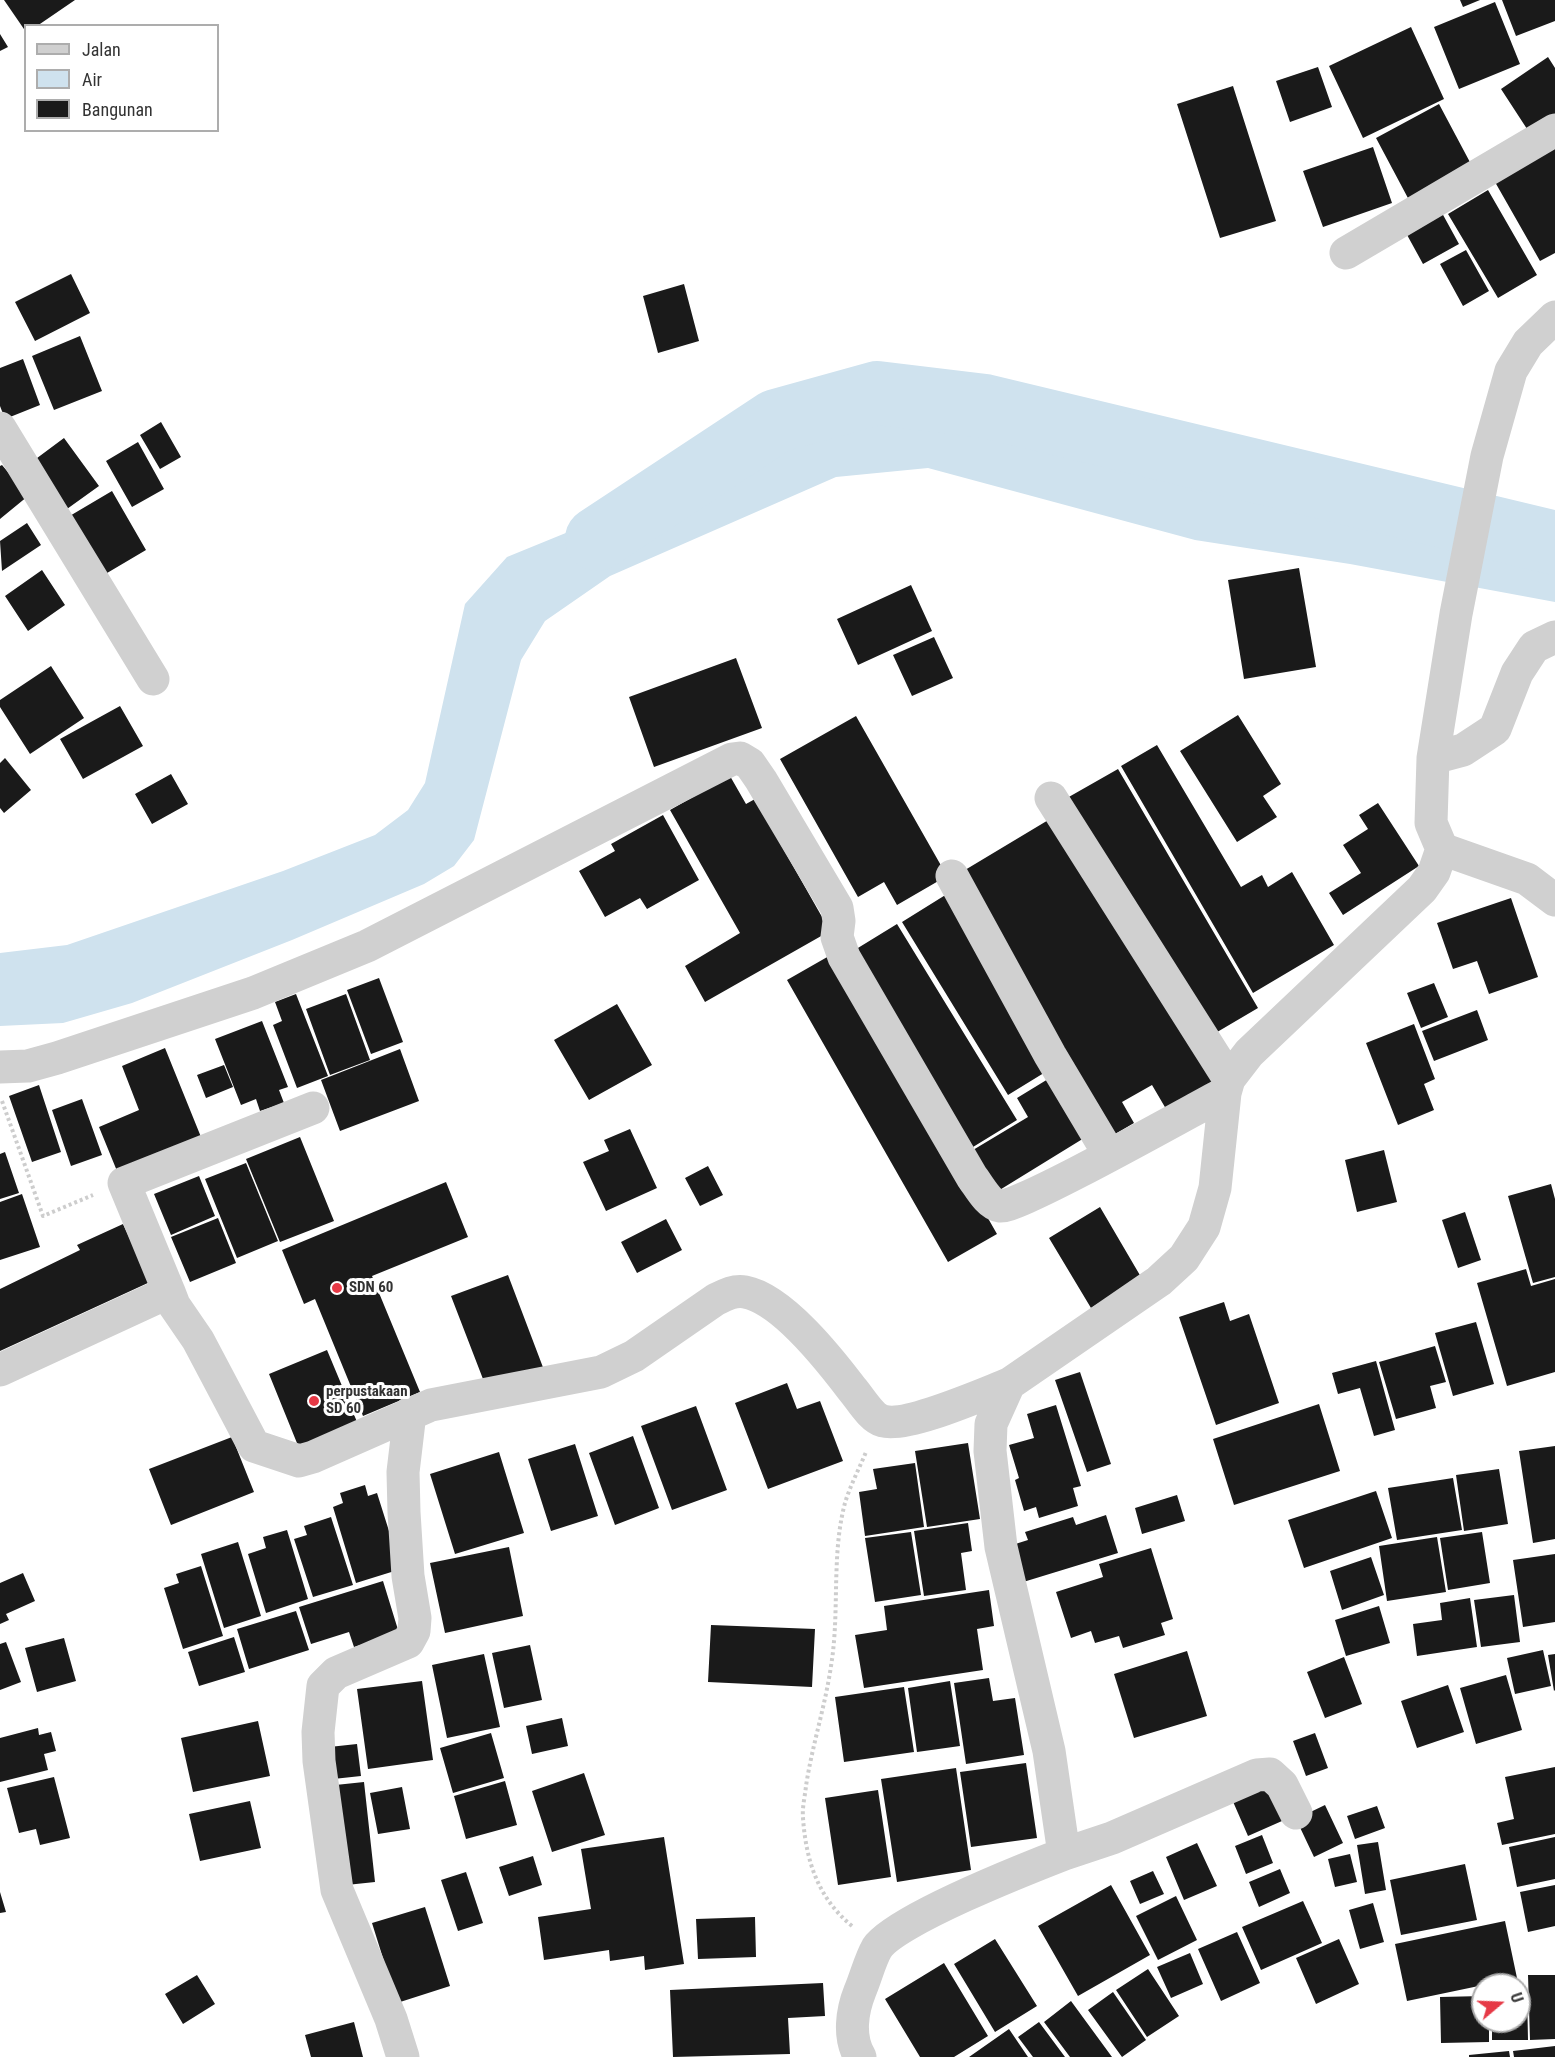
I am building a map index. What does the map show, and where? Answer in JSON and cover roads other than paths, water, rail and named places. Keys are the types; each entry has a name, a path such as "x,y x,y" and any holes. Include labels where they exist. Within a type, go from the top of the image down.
{"street":[{"path":"1346,253 1555,130"},
{"path":"0,1067 28,1066 57,1058 254,993 367,945 732,759 740,758 750,764 761,780 822,880 837,908 837,937 844,957 972,1177 990,1200 999,1206 1010,1206 1047,1189 1227,1086 1249,1053 1422,889 1434,872 1442,849 1431,823 1433,758 1456,614 1487,456 1511,371 1528,343 1555,317"},
{"path":"0,428 153,679"},
{"path":"1433,758 1463,750 1495,729 1517,673 1533,647 1555,637"},
{"path":"312,1108 124,1183 174,1305 198,1340 254,1446 299,1461 431,1406 601,1372 634,1356 715,1300 730,1293 745,1292 772,1306 797,1325 832,1362 867,1408 881,1421 898,1422 923,1416 1009,1384 1159,1281 1184,1258 1204,1227 1215,1188 1227,1086 1051,798"},
{"path":"1442,849 1527,879 1555,900"},
{"path":"952,876 1050,1055 1108,1154"},
{"path":"0,1370 40,1354 169,1292"},
{"path":"1009,1384 991,1424 990,1451 1001,1547 1049,1751 1064,1854"},
{"path":"403,2057 391,2019 337,1890 319,1761 318,1732 323,1686 336,1673 390,1652 408,1642 414,1631 415,1618 408,1576 403,1472 410,1413"},
{"path":"860,2057 853,2033 854,2007 878,1948 892,1934 920,1918 1064,1854 1112,1838 1257,1774 1270,1774 1281,1785 1296,1813"}],"water":[{"path":"862,412 892,414 1327,503 1555,539 1555,602 1350,564 1195,540 928,468 836,477 610,576 545,621 521,660 474,840 454,866 424,884 292,940 132,1003 63,1023 0,1026 0,953 67,945 283,871 375,835 408,810 425,783 465,604 507,557"}],"waterway":[{"path":"597,539 776,421 877,393 985,406 1555,543"}],"place":[{"name":"SDN 60","path":"337,1288"},
{"name":"perpustakaan SD 60","path":"314,1401"}]}
